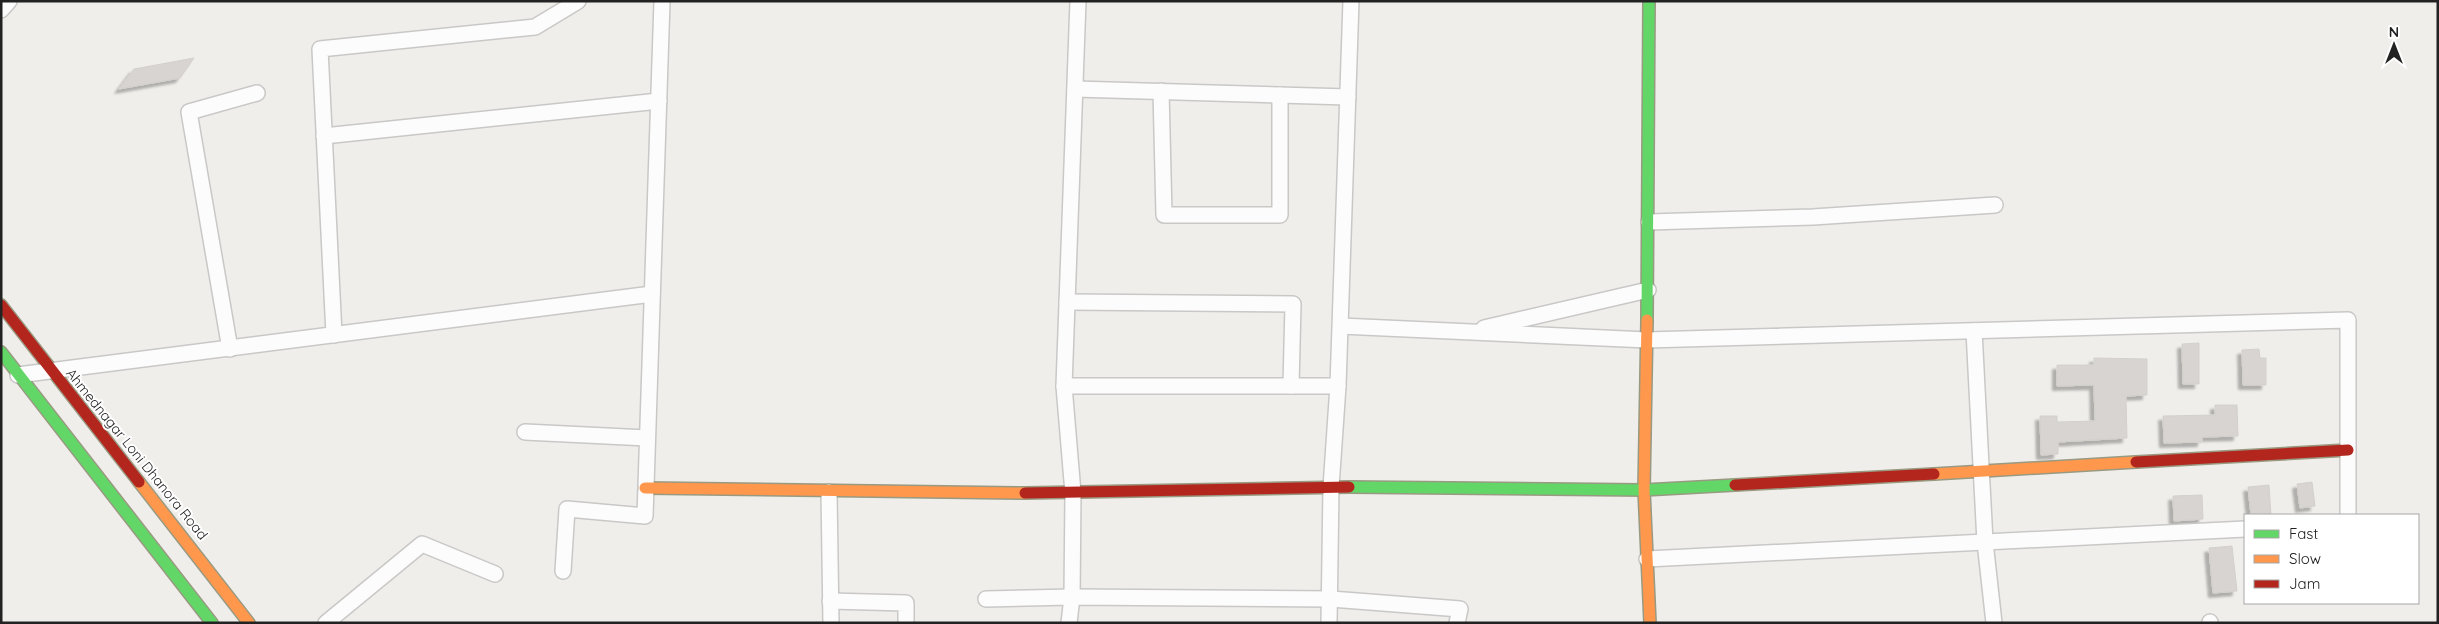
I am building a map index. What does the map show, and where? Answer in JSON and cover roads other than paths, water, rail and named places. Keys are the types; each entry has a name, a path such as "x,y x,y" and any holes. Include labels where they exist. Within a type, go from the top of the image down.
{"street":[{"path":"1,10 9,1"},
{"path":"334,335 320,49 535,27 578,1"},
{"path":"564,571 567,509 645,516 662,1"},
{"path":"1069,623 1072,597 1073,493 1064,386 1078,1"},
{"path":"1330,623 1331,487 1341,326 1351,1"},
{"path":"1649,1 1648,340 1644,490 1650,623"},
{"path":"1074,89 1348,97"},
{"path":"1161,91 1164,216 1280,216 1280,95"},
{"path":"230,348 189,112 258,93"},
{"path":"324,136 659,101"},
{"path":"1649,222 1812,217 1995,204"},
{"path":"1466,332 1648,290"},
{"path":"18,375 652,294"},
{"path":"1067,302 1293,304 1291,386"},
{"name":"Ahmednagar Loni Dhanora Road","path":"1,305 249,623"},
{"path":"1341,326 1648,340 2348,320 2348,514"},
{"path":"1974,331 1985,542 1994,623"},
{"path":"1,352 212,623"},
{"path":"1064,386 1338,386"},
{"path":"525,432 647,438"},
{"path":"645,488 829,492 1073,493 1331,487 1644,490 2348,450"},
{"path":"829,492 831,623"},
{"path":"1647,559 2244,529"},
{"path":"326,623 422,544 495,574"},
{"path":"986,599 1072,597 1331,599 1460,609 1457,623"},
{"path":"830,601 906,603 906,623"}]}
